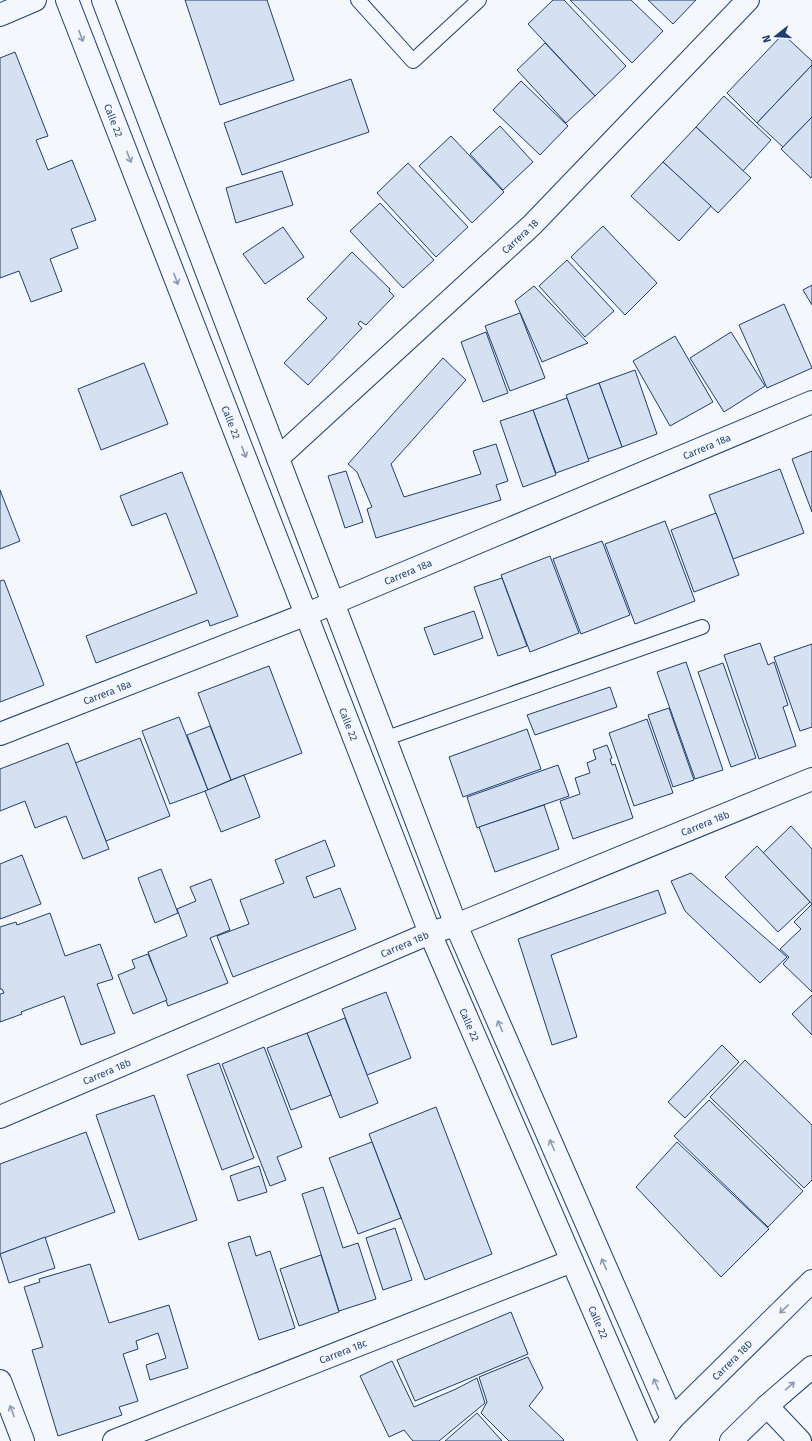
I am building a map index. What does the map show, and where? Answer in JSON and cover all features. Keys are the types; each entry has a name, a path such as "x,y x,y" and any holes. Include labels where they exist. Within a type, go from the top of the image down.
{"street":[{"path":"0,15 35,0"},
{"name":"Calle 22","path":"67,0 430,933 650,1441"},
{"path":"103,0 456,925 672,1419"},
{"name":"Carrera 18","path":"278,458 532,224 748,0"},
{"name":"Carrera 18a","path":"0,734 307,614 812,402"},
{"name":"Carrera 18b","path":"0,1117 430,933 456,925 812,779"},
{"name":"Carrera 18c","path":"114,1441 572,1261"},
{"name":"Carrera 18D","path":"655,1441 672,1419 812,1282"},
{"path":"731,1441 767,1406 812,1367"},
{"path":"0,1381 23,1441"},
{"path":"767,1406 800,1441"}],"lane":[{"path":"358,0 413,61 479,0"},
{"path":"384,739 702,627"}],"building":[{"path":"185,0 267,0 294,80 220,105"},
{"path":"553,0 564,0 626,66 595,96 528,24"},
{"path":"570,0 631,0 663,31 632,63"},
{"path":"648,0 696,0 673,24"},
{"path":"783,34 812,61 812,65 757,123 727,93"},
{"path":"545,43 595,96 566,123 517,70"},
{"path":"15,52 48,136 36,140 48,170 72,160 96,220 71,229 78,248 50,259 62,291 31,302 19,271 0,278 0,58"},
{"path":"812,65 812,117 783,147 757,123"},
{"path":"351,79 369,132 242,175 224,123"},
{"path":"521,81 568,126 540,155 493,110"},
{"path":"724,96 771,140 743,171 696,127"},
{"path":"812,117 812,177 811,178 781,149"},
{"path":"500,126 533,162 503,190 470,154"},
{"path":"696,127 751,178 718,213 663,162"},
{"path":"451,136 504,192 472,223 419,166"},
{"path":"663,162 711,206 679,241 631,196"},
{"path":"408,163 468,227 436,257 377,193"},
{"path":"282,171 293,205 236,223 226,188"},
{"path":"380,203 434,260 403,288 350,231"},
{"path":"603,226 657,283 625,315 571,257"},
{"path":"283,227 304,257 265,284 243,254"},
{"path":"352,252 390,289 389,291 394,296 366,325 360,321 358,324 362,328 308,385 284,363 327,318 307,299"},
{"path":"567,260 614,311 585,337 539,286"},
{"path":"812,285 812,305 803,290"},
{"path":"534,286 588,343 542,362 515,301"},
{"path":"784,304 812,368 767,388 739,325"},
{"path":"520,313 545,378 510,391 485,326"},
{"path":"486,332 508,393 483,402 461,342"},
{"path":"731,332 765,386 724,412 690,358"},
{"path":"675,336 713,402 670,426 633,361"},
{"path":"443,358 466,380 391,464 404,497 481,474 473,451 496,444 508,481 496,485 501,500 376,538 367,509 372,507 357,472 348,464"},
{"path":"144,363 168,424 101,450 78,389"},
{"path":"635,370 657,434 622,447 599,383"},
{"path":"599,383 622,447 588,459 566,395"},
{"path":"567,398 589,461 556,473 533,410"},
{"path":"533,410 556,475 523,487 500,421"},
{"path":"812,451 812,512 792,459"},
{"path":"780,469 804,533 733,559 709,495"},
{"path":"346,471 363,522 345,528 328,476"},
{"path":"182,472 238,616 210,626 208,620 96,663 86,636 197,593 166,513 132,526 120,496"},
{"path":"0,490 20,541 0,549"},
{"path":"716,513 739,575 694,592 671,530"},
{"path":"665,521 695,601 635,624 605,544"},
{"path":"602,541 630,615 581,634 553,559"},
{"path":"550,556 579,633 530,652 501,575"},
{"path":"502,578 527,646 498,656 474,587"},
{"path":"4,580 44,685 0,702 0,581"},
{"path":"474,611 483,638 434,655 424,628"},
{"path":"760,643 768,665 774,662 788,705 783,707 796,746 759,759 724,655"},
{"path":"812,644 812,727 800,731 774,657"},
{"path":"686,662 723,770 695,779 657,672"},
{"path":"723,663 756,758 731,767 698,672"},
{"path":"269,666 302,753 231,780 198,693"},
{"path":"610,687 617,707 535,735 527,715"},
{"path":"669,708 694,780 673,787 648,715"},
{"path":"179,717 208,790 170,804 142,731"},
{"path":"647,719 673,793 634,806 609,733"},
{"path":"210,726 231,780 208,790 187,735"},
{"path":"527,729 541,769 463,797 449,757"},
{"path":"140,738 170,816 106,841 75,763"},
{"path":"68,743 109,849 83,859 66,816 35,828 25,801 0,811 0,769"},
{"path":"607,745 612,758 610,759 612,765 615,764 633,818 573,839 560,801 580,794 575,778 590,773 587,763 596,759 593,750"},
{"path":"558,765 569,796 477,828 467,797"},
{"path":"244,775 260,817 221,832 205,791"},
{"path":"544,805 559,849 495,872 479,827"},
{"path":"791,826 812,849 812,904 763,853"},
{"path":"325,840 335,866 306,877 314,898 340,888 356,929 233,977 217,936 249,924 240,900 284,883 275,860"},
{"path":"757,846 810,902 778,932 725,877"},
{"path":"22,855 41,904 0,919 0,864"},
{"path":"161,869 178,913 155,923 138,878"},
{"path":"691,873 787,957 760,983 685,911 671,881"},
{"path":"211,879 230,930 210,938 228,983 168,1006 148,952 187,936 177,909 196,901 190,887"},
{"path":"658,890 666,913 551,955 577,1037 552,1045 518,939"},
{"path":"812,904 812,992 783,964 789,957 780,949 801,929 794,922"},
{"path":"50,913 65,956 100,944 113,979 97,984 115,1033 81,1045 64,996 21,1012 22,1014 0,1022 0,994 4,993 2,989 0,989 0,927 16,922 17,925"},
{"path":"148,954 167,1000 133,1014 118,975 135,968 132,960"},
{"path":"386,992 411,1058 367,1075 342,1009"},
{"path":"812,995 812,1035 792,1014"},
{"path":"345,1018 378,1103 340,1118 307,1033"},
{"path":"307,1033 331,1095 291,1110 267,1048"},
{"path":"722,1045 739,1062 685,1118 668,1102"},
{"path":"264,1047 302,1147 277,1157 286,1180 270,1186 222,1064"},
{"path":"745,1060 812,1125 812,1180 804,1188 710,1097"},
{"path":"219,1063 254,1158 222,1170 187,1075"},
{"path":"154,1095 197,1220 139,1240 96,1115"},
{"path":"709,1100 803,1191 768,1227 674,1136"},
{"path":"436,1107 492,1254 425,1280 369,1134"},
{"path":"86,1132 115,1212 0,1254 0,1164"},
{"path":"372,1142 401,1218 358,1234 329,1158"},
{"path":"677,1142 769,1229 721,1277 636,1187"},
{"path":"259,1166 267,1192 238,1201 230,1176"},
{"path":"323,1187 343,1248 358,1243 376,1299 339,1311 302,1194"},
{"path":"395,1228 412,1280 383,1290 366,1238"},
{"path":"250,1236 256,1256 270,1251 295,1328 259,1340 228,1243"},
{"path":"45,1237 55,1268 9,1283 0,1254"},
{"path":"321,1255 339,1312 299,1326 280,1269"},
{"path":"90,1264 109,1323 169,1305 188,1368 150,1380 146,1365 166,1358 158,1333 136,1341 138,1349 123,1354 138,1401 119,1407 122,1415 58,1436 32,1350 43,1347 24,1287 40,1282 39,1279"},
{"path":"511,1312 528,1354 415,1401 397,1360"},
{"path":"528,1357 543,1388 529,1406 564,1440 563,1441 509,1441 481,1413 487,1402 479,1377"},
{"path":"392,1361 414,1407 456,1389 477,1378 485,1403 439,1441 413,1441 404,1430 389,1437 360,1376"},
{"path":"477,1413 502,1441 445,1441"}]}
